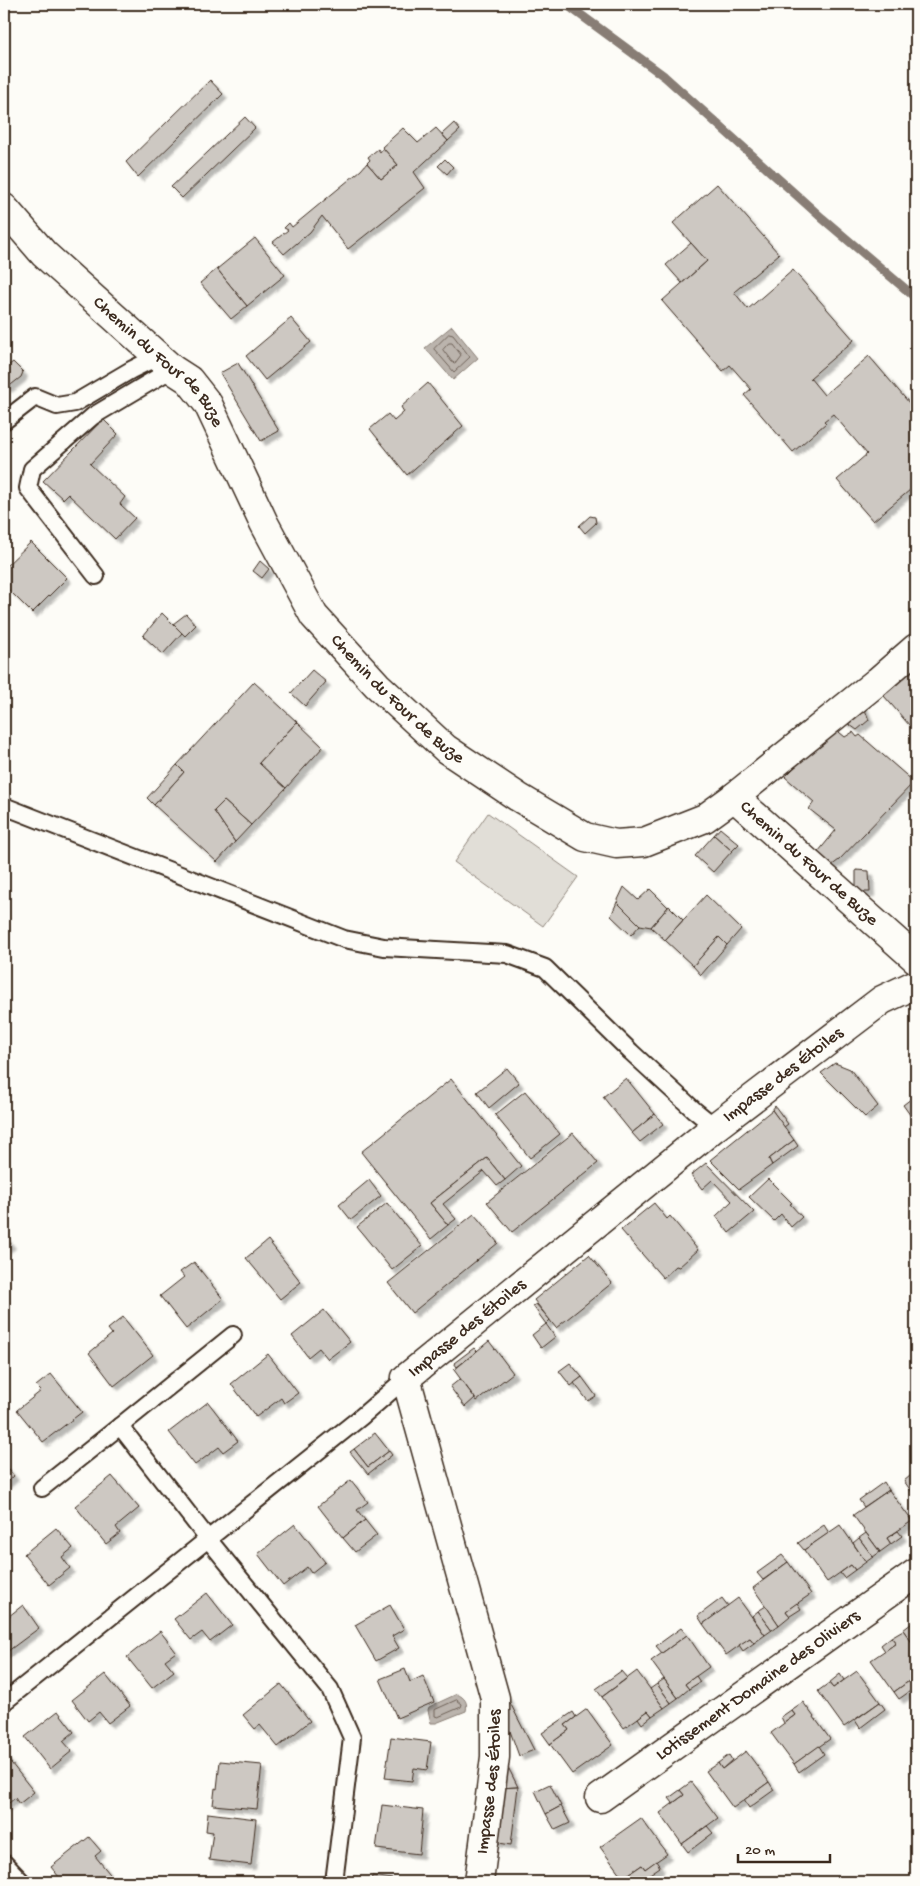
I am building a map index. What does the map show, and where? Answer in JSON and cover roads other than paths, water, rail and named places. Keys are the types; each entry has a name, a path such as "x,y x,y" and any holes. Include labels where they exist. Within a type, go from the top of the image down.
{"street":[{"name":"Chemin du Four de Buze","path":"4,208 44,254 189,380 208,404 264,523 314,616 376,685 446,749 518,797 585,837 616,844 644,842 705,818 734,797 916,959"},
{"path":"734,797 916,648"},
{"name":"Impasse des Étoiles","path":"479,1882 495,1757 495,1698 406,1378 715,1127 882,1000 916,984"},
{"name":"Lotissement Domaine des Oliviers","path":"600,1798 916,1573"}],"lane":[{"path":"4,421 35,397 57,406 75,403 130,370 166,362"},
{"path":"96,576 28,488 32,469 93,416 166,362"},
{"path":"4,806 344,939 384,947 507,954 545,968 630,1052 715,1127"},
{"path":"42,1488 232,1336"},
{"path":"4,1702 361,1417 406,1378"},
{"path":"120,1426 208,1539 330,1689 352,1738 334,1882"},
{"path":"4,1863 22,1882"}],"water":[{"path":"452,326 478,358 453,380 425,348"},
{"path":"457,1694 465,1701 467,1705 466,1711 436,1723 431,1723 429,1707"}],"waterway":[{"path":"566,4 664,76 822,218 916,298"}]}
